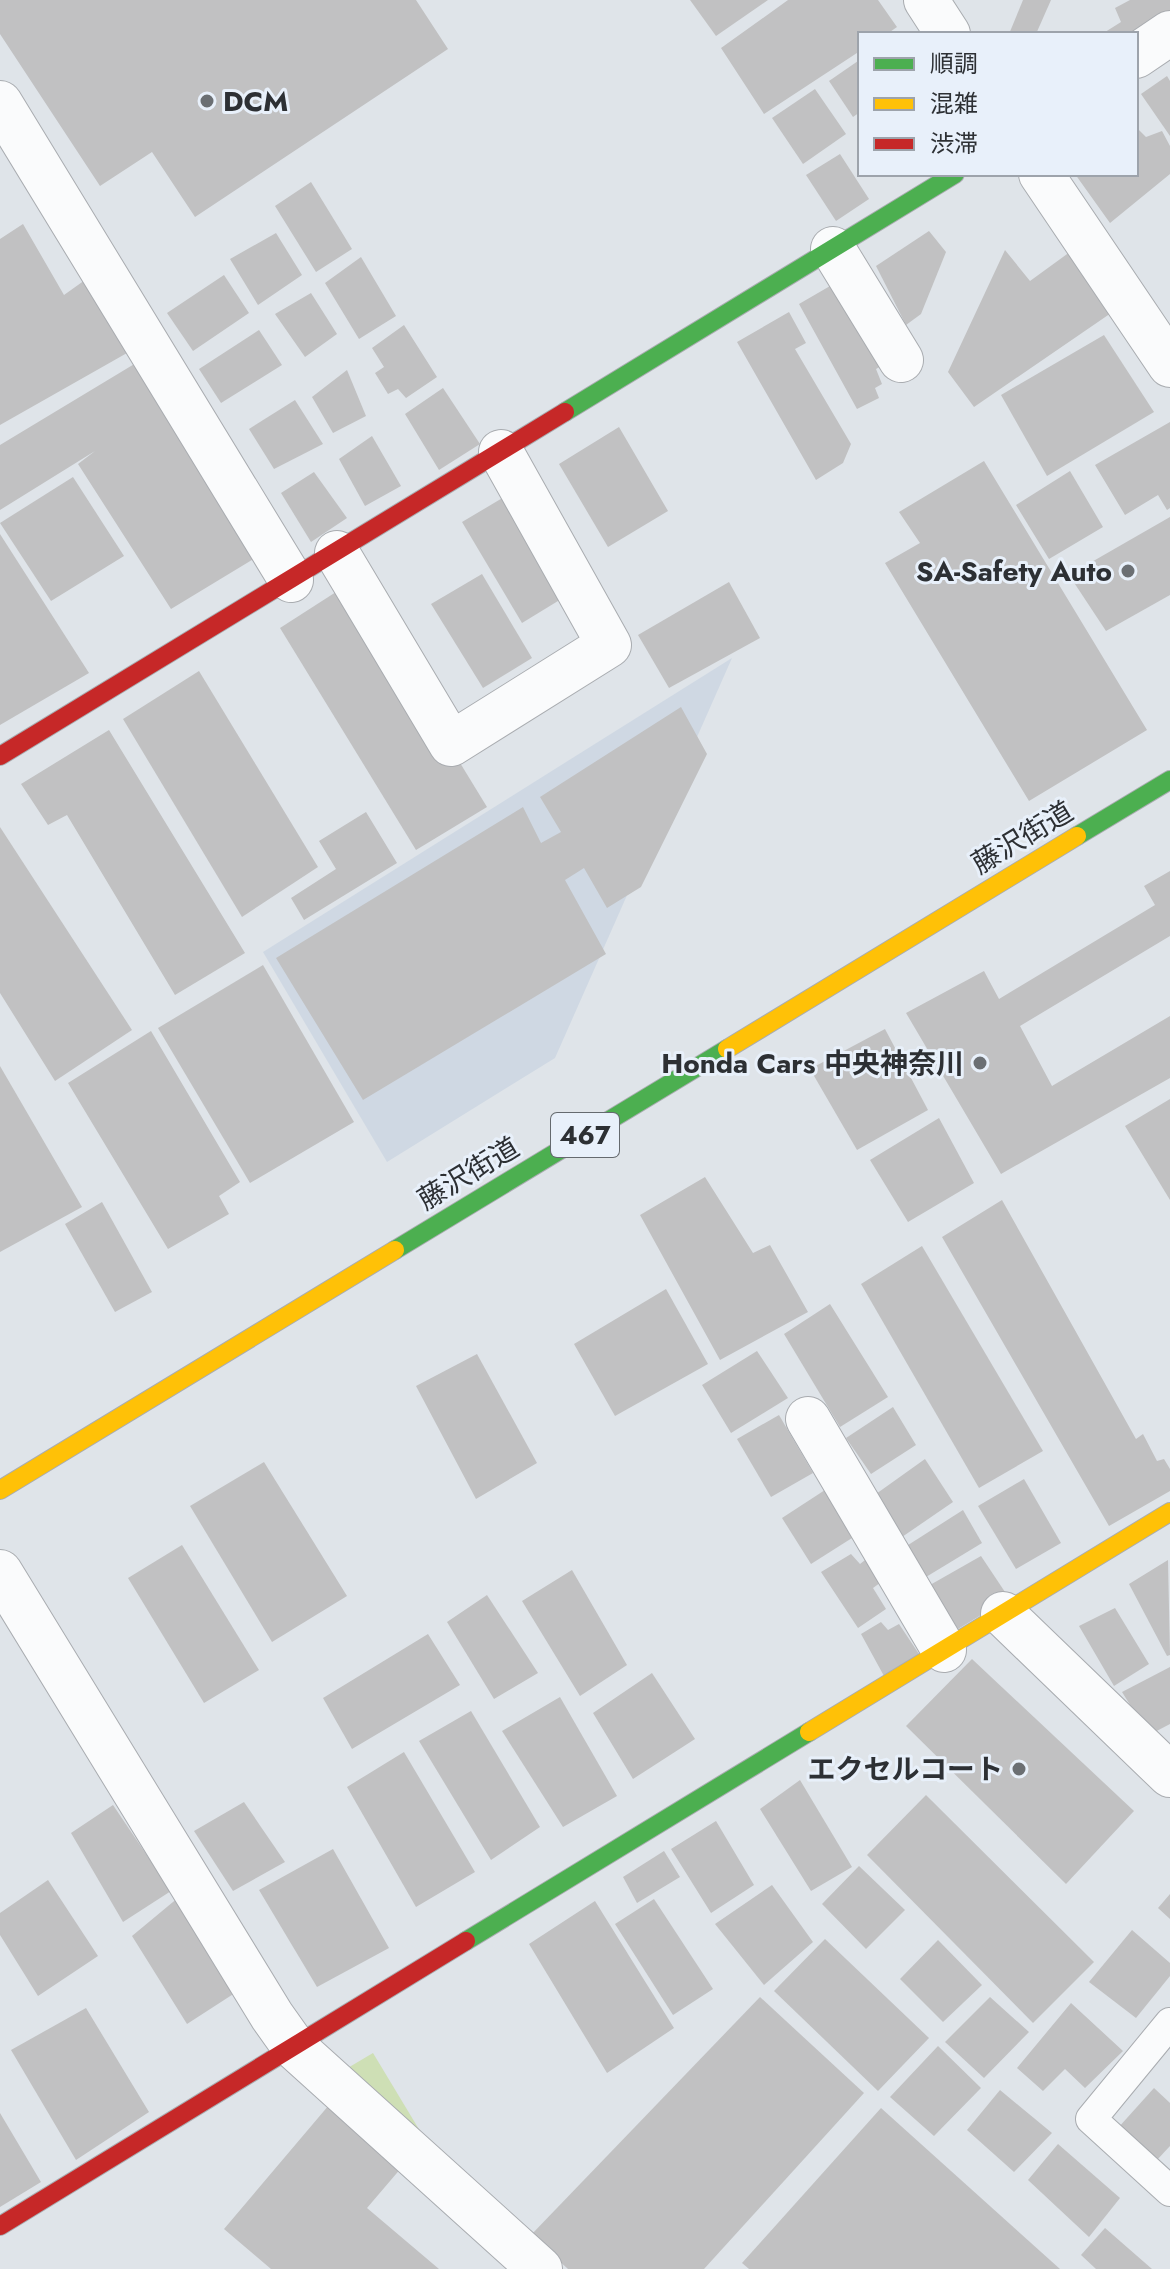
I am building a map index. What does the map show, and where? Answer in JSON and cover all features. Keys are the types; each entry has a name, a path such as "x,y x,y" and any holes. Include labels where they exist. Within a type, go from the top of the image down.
{"main road":[{"path":"0,756 952,176"},
{"name":"藤沢街道","path":"0,1490 1170,780"},
{"path":"0,2226 1170,1512"}],"street":[{"path":"926,0 947,32"},
{"path":"1138,55 1170,33"},
{"path":"0,103 291,580"},
{"path":"1042,176 1170,365"},
{"path":"833,249 901,360"},
{"path":"337,553 451,744 609,645 501,452"},
{"path":"808,1419 944,1650"},
{"path":"0,1572 255,1989 294,2047 540,2269"},
{"path":"1003,1614 1170,1775"}],"lane":[{"path":"1170,2023 1091,2119 1170,2191"}],"shaded area":[{"path":"732,658 555,1058 387,1162 263,952"}],"green space":[{"path":"373,2053 426,2141 346,2069"}],"building":[{"name":"DCM","path":"0,0 416,0 448,49 195,217 152,152 100,186 0,34"},
{"path":"690,0 768,0 716,36"},
{"path":"788,0 878,0 897,27 890,32 858,32 858,52 764,114 721,48"},
{"path":"1023,0 1051,0 1037,32 1010,32"},
{"path":"1130,0 1170,0 1170,28 1138,34 1105,32 1121,22 1115,8"},
{"path":"858,61 858,113 853,117 829,81"},
{"path":"1167,76 1170,81 1170,136 1141,94"},
{"path":"815,89 846,134 803,164 772,118"},
{"path":"1138,129 1146,137 1162,131 1170,146 1170,174 1110,223 1076,176 1138,176"},
{"path":"840,154 869,199 836,221 806,175"},
{"path":"311,182 352,249 316,272 275,206"},
{"path":"23,224 64,295 85,280 127,353 0,425 0,239"},
{"path":"929,231 946,252 921,314 906,325 876,266"},
{"path":"276,233 302,275 258,305 230,259"},
{"path":"1074,249 1114,311 974,407 948,372 1005,250 1030,281"},
{"path":"361,257 396,316 359,339 325,283"},
{"path":"224,275 249,313 193,351 167,313"},
{"path":"849,275 888,362 876,369 882,384 875,388 879,398 857,409 799,304"},
{"path":"311,293 337,334 305,357 275,314"},
{"path":"789,312 806,343 795,349 851,444 843,463 816,480 737,342"},
{"path":"404,325 437,377 406,398 398,389 388,394 375,373 384,367 372,348"},
{"path":"259,330 282,365 221,403 199,369"},
{"path":"1104,335 1154,412 1047,476 1001,395"},
{"path":"136,363 257,557 171,609 78,464 95,451 0,510 0,445"},
{"path":"347,370 366,416 333,433 312,397"},
{"path":"443,388 480,444 439,470 405,414"},
{"path":"295,400 323,444 274,469 249,429"},
{"path":"1170,422 1170,508 1167,510 1158,495 1125,515 1095,465"},
{"path":"619,427 668,511 608,547 559,464"},
{"path":"372,436 401,486 365,506 339,459"},
{"path":"984,461 1147,730 1029,801 885,563 920,543 899,512"},
{"path":"1070,471 1103,527 1049,559 1016,505"},
{"path":"314,472 347,518 311,542 281,493"},
{"path":"73,477 124,556 51,601 0,523"},
{"path":"516,490 576,590 522,623 462,522"},
{"path":"1170,517 1170,595 1106,631 1069,575"},
{"path":"0,534 89,673 0,725"},
{"path":"482,574 532,658 483,688 431,604"},
{"path":"729,582 760,638 669,688 638,635"},
{"path":"350,583 487,807 416,850 280,628"},
{"path":"199,671 318,867 242,917 123,719"},
{"path":"681,707 707,754 641,887 607,908 584,868 565,880 606,954 363,1100 276,958 523,807 541,843 561,832 540,797"},
{"path":"109,730 245,953 175,995 67,815 48,825 21,784"},
{"path":"366,812 397,863 304,920 291,898 336,869 319,841"},
{"path":"0,827 132,1030 55,1081 0,993"},
{"path":"1170,871 1170,936 1020,1026 1052,1086 1170,1016 1170,1078 1001,1174 906,1013 984,971 999,999 1155,905 1144,886"},
{"path":"263,965 354,1122 250,1183 158,1028"},
{"path":"885,1029 928,1110 857,1150 810,1069"},
{"path":"151,1031 240,1182 219,1196 229,1214 168,1249 68,1083"},
{"path":"0,1066 82,1207 0,1252"},
{"path":"1170,1099 1170,1200 1125,1126"},
{"path":"939,1118 974,1183 908,1222 870,1160"},
{"path":"705,1177 753,1253 770,1245 808,1312 720,1360 640,1215"},
{"path":"1002,1200 1136,1439 1143,1434 1157,1461 1164,1459 1170,1469 1170,1491 1109,1526 942,1237"},
{"path":"102,1202 152,1292 115,1312 65,1224"},
{"path":"922,1246 1043,1451 979,1488 861,1284"},
{"path":"666,1289 708,1364 615,1416 574,1344"},
{"path":"830,1304 888,1397 840,1427 784,1334"},
{"path":"757,1351 788,1398 731,1433 702,1385"},
{"path":"477,1354 537,1463 476,1499 416,1386"},
{"path":"893,1407 916,1445 871,1474 846,1438"},
{"path":"779,1415 813,1473 771,1497 737,1439"},
{"path":"925,1459 953,1502 902,1537 876,1494"},
{"path":"264,1462 347,1596 272,1642 190,1506"},
{"path":"1024,1479 1061,1543 1016,1569 978,1506"},
{"path":"825,1490 852,1538 811,1564 782,1518"},
{"path":"963,1510 982,1543 926,1577 905,1547"},
{"path":"182,1545 259,1670 204,1703 128,1578"},
{"path":"851,1554 860,1564 869,1557 884,1580 873,1588 886,1609 858,1628 821,1572"},
{"path":"981,1556 1009,1598 958,1629 930,1585"},
{"path":"1168,1560 1170,1655 1167,1656 1129,1584"},
{"path":"572,1570 627,1665 580,1696 522,1601"},
{"path":"487,1595 538,1673 494,1699 447,1622"},
{"path":"1115,1608 1149,1664 1114,1686 1079,1626"},
{"path":"881,1622 888,1630 899,1624 919,1654 884,1676 861,1634"},
{"path":"428,1634 460,1685 352,1749 323,1698"},
{"name":"エクセルコート","path":"972,1659 1134,1811 1066,1884 906,1726"},
{"path":"1170,1667 1170,1724 1149,1735 1122,1692"},
{"path":"652,1673 695,1739 633,1779 593,1713"},
{"path":"560,1697 617,1796 563,1827 502,1731"},
{"path":"471,1711 540,1827 491,1860 419,1741"},
{"path":"404,1752 475,1872 416,1907 347,1787"},
{"path":"800,1780 852,1867 811,1891 760,1809"},
{"name":"エクセルコート","path":"926,1795 1094,1962 1033,2023 867,1855"},
{"path":"244,1802 285,1862 233,1891 194,1831"},
{"path":"113,1805 171,1891 123,1922 71,1833"},
{"path":"716,1821 754,1885 711,1913 671,1849"},
{"path":"333,1849 389,1948 317,1987 259,1890"},
{"path":"664,1851 680,1877 637,1903 623,1877"},
{"path":"859,1866 905,1910 866,1949 822,1904"},
{"path":"48,1880 98,1956 38,1996 0,1935 0,1913"},
{"path":"772,1885 813,1942 764,1985 715,1924"},
{"path":"1170,1894 1170,1919 1158,1908"},
{"path":"179,1897 238,1991 187,2024 132,1936"},
{"path":"654,1899 713,1989 673,2015 615,1924"},
{"path":"595,1901 674,2028 607,2073 529,1944"},
{"path":"1132,1930 1170,1963 1170,1976 1136,2018 1089,1982"},
{"path":"825,1939 929,2038 878,2091 774,1991"},
{"path":"938,1940 982,1985 943,2022 900,1979"},
{"path":"760,1997 864,2093 704,2269 568,2269 531,2235"},
{"path":"990,1997 1029,2032 984,2078 945,2042"},
{"path":"1071,2003 1123,2051 1085,2088 1065,2069 1043,2091 1017,2068"},
{"path":"86,2008 149,2112 76,2160 11,2050"},
{"path":"938,2046 981,2088 934,2136 890,2097"},
{"path":"1154,2088 1170,2103 1170,2146 1156,2161 1118,2128"},
{"path":"1000,2090 1052,2133 1014,2172 967,2130"},
{"path":"329,2105 402,2167 367,2208 439,2269 271,2269 224,2229"},
{"path":"881,2108 1060,2269 749,2269 742,2263"},
{"path":"0,2113 41,2182 0,2207"},
{"path":"1058,2144 1120,2198 1089,2237 1028,2180"},
{"path":"1105,2228 1152,2269 1096,2269 1081,2255"}],"traffic: fast":[{"path":"565,412 952,176"},
{"path":"1077,836 1170,780"},
{"path":"395,1250 727,1049"},
{"path":"466,1941 809,1732"}],"traffic: slow":[{"path":"727,1049 1077,836"},
{"path":"0,1490 395,1250"},
{"path":"809,1732 1170,1512"}],"traffic: jam":[{"path":"0,756 565,412"},
{"path":"0,2226 466,1941"}],"place":[{"name":"DCM","path":"207,101"},
{"name":"SA-Safety Auto","path":"1128,571"},
{"name":"Honda Cars 中央神奈川","path":"980,1063"},
{"name":"エクセルコート","path":"1019,1769"}]}
